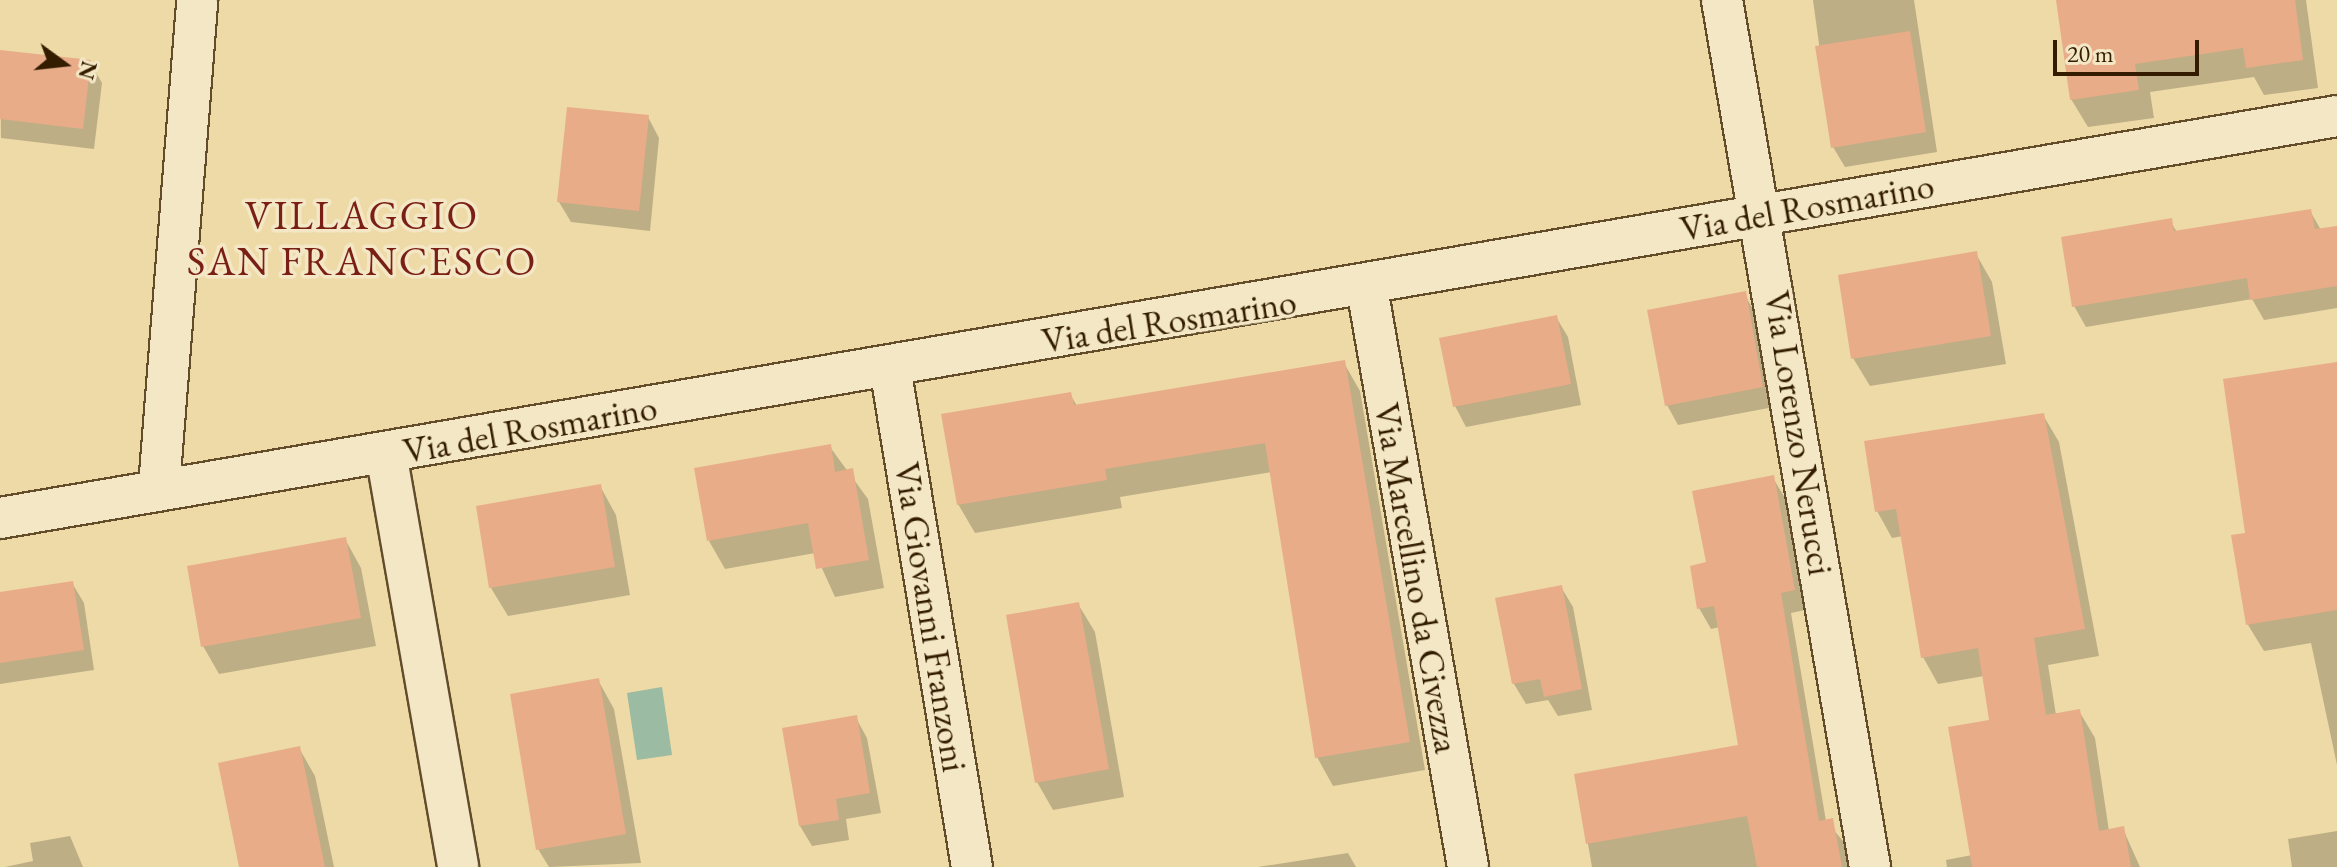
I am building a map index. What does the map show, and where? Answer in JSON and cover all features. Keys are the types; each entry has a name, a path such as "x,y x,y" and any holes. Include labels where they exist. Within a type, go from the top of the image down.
{"street":[{"path":"159,487 197,0"},
{"name":"Via Lorenzo Nerucci","path":"1722,0 1763,213 1870,867"},
{"name":"Via del Rosmarino","path":"0,518 159,487 386,453 1367,288 1763,213 2337,116"},
{"name":"Via Marcellino da Civezza","path":"1367,288 1468,867"},
{"name":"Via Giovanni Franzoni","path":"890,367 972,867"},
{"path":"386,453 458,867"}],"shaded area":[{"path":"662,687 672,755 637,760 627,693"}],"building":[{"path":"2056,0 2295,0 2303,60 2246,68 2243,48 2135,64 2139,90 2070,100"},
{"path":"1910,31 1926,132 1831,148 1815,46"},
{"path":"0,50 91,60 83,129 0,119"},
{"path":"567,107 649,115 639,211 557,202"},
{"path":"2311,209 2315,229 2337,226 2337,286 2250,300 2247,278 2072,307 2061,237 2172,218 2174,231"},
{"path":"1977,251 1991,336 1851,359 1838,275"},
{"path":"1746,291 1763,387 1665,406 1647,310"},
{"path":"1557,315 1571,384 1453,407 1439,338"},
{"path":"1345,360 1410,742 1315,758 1265,443 1105,469 1107,480 957,505 941,414 1071,392 1074,405"},
{"path":"2337,362 2337,610 2246,625 2231,535 2245,533 2223,379"},
{"path":"2044,413 2085,629 2034,638 2046,715 2080,709 2099,831 2124,826 2131,867 1972,867 1948,727 1989,720 1978,648 1921,658 1896,509 1875,512 1864,441"},
{"path":"831,444 835,472 853,468 869,560 816,569 808,523 707,541 694,468"},
{"path":"1774,475 1795,590 1781,593 1819,821 1833,818 1842,867 1757,867 1747,816 1586,844 1574,774 1738,745 1714,606 1697,609 1690,566 1706,562 1692,491"},
{"path":"601,484 615,567 489,588 476,506"},
{"path":"346,537 361,618 201,647 187,566"},
{"path":"73,581 84,650 0,663 0,592"},
{"path":"1562,585 1582,689 1544,697 1540,679 1512,684 1495,598"},
{"path":"1079,602 1109,769 1035,783 1006,615"},
{"path":"599,678 626,834 536,850 510,694"},
{"path":"857,715 870,793 836,799 839,820 799,826 782,728"},
{"path":"300,746 325,867 239,867 218,763"}],"district":[{"name":"VILLAGGIO SAN FRANCESCO","path":"362,238"}]}
